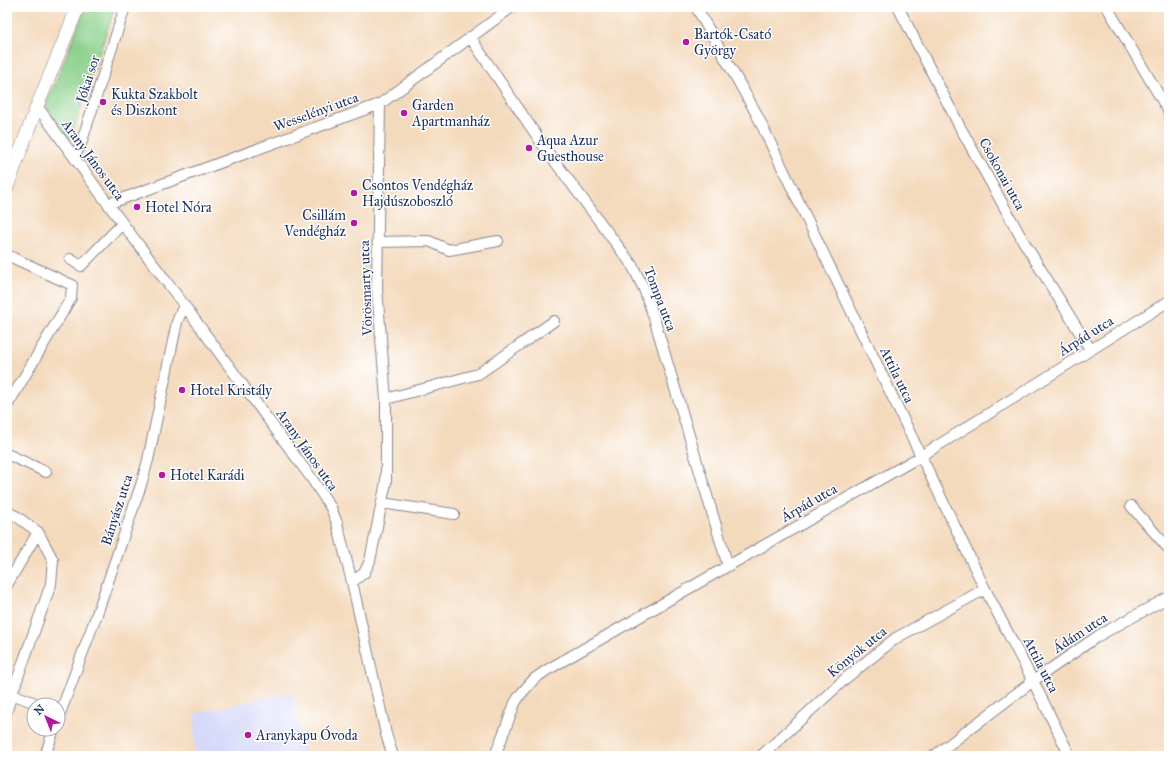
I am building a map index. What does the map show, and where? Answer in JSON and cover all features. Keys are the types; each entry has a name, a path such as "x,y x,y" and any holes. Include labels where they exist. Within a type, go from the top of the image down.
{"street":[{"path":"7,187 37,106 78,7"},
{"name":"Jókai sor","path":"73,156 82,143 125,7"},
{"name":"Wesselényi utca","path":"108,204 380,104 512,7"},
{"name":"Attila utca","path":"696,7 755,111 985,589 1034,681 1070,756"},
{"name":"Csokonai utca","path":"898,7 960,127 1022,239 1090,350"},
{"path":"1107,7 1169,112"},
{"name":"Tompa utca","path":"470,37 547,151 632,264 644,289 654,318 728,566"},
{"name":"Vörösmarty utca","path":"352,582 364,573 370,562 386,482 386,399 377,289 380,104"},
{"name":"Arany János utca","path":"37,106 331,508 337,523 352,582 393,756"},
{"path":"70,259 81,266 122,224"},
{"path":"378,242 429,241 448,250 498,241"},
{"path":"7,255 72,285 71,298 7,406"},
{"name":"Árpád utca","path":"495,756 515,704 520,695 534,680 548,670 921,456 1169,301"},
{"name":"Bányász utca","path":"65,697 97,614 141,485 148,460 176,322 184,305"},
{"path":"386,399 478,374 554,321"},
{"path":"7,454 46,472"},
{"path":"382,503 454,514"},
{"path":"1131,506 1169,549"},
{"path":"7,512 16,516 38,532 53,560 51,584 7,710"},
{"path":"7,585 38,532"},
{"name":"Könyök utca","path":"761,756 846,678 896,638 985,589"},
{"name":"Ádám utca","path":"934,756 1034,681 1098,636 1169,597"},
{"path":"12,694 26,700"},
{"path":"44,756 51,737"}],"shaded area":[{"name":"Aranykapu Óvoda","path":"292,691 306,756 195,756 194,714"}],"green space":[{"path":"86,7 115,7 70,140 46,106"}],"place":[{"name":"Bartók-Csató György","path":"686,42"},
{"name":"Kukta Szakbolt és Diszkont","path":"103,102"},
{"name":"Garden Apartmanház","path":"404,113"},
{"name":"Aqua Azur Guesthouse","path":"529,148"},
{"name":"Csontos Vendégház Hajdúszoboszló","path":"354,193"},
{"name":"Hotel Nóra","path":"137,207"},
{"name":"Csillám Vendégház","path":"354,223"},
{"name":"Hotel Kristály","path":"182,390"},
{"name":"Hotel Karádi","path":"162,475"},
{"name":"Aranykapu Óvoda","path":"248,735"}]}
